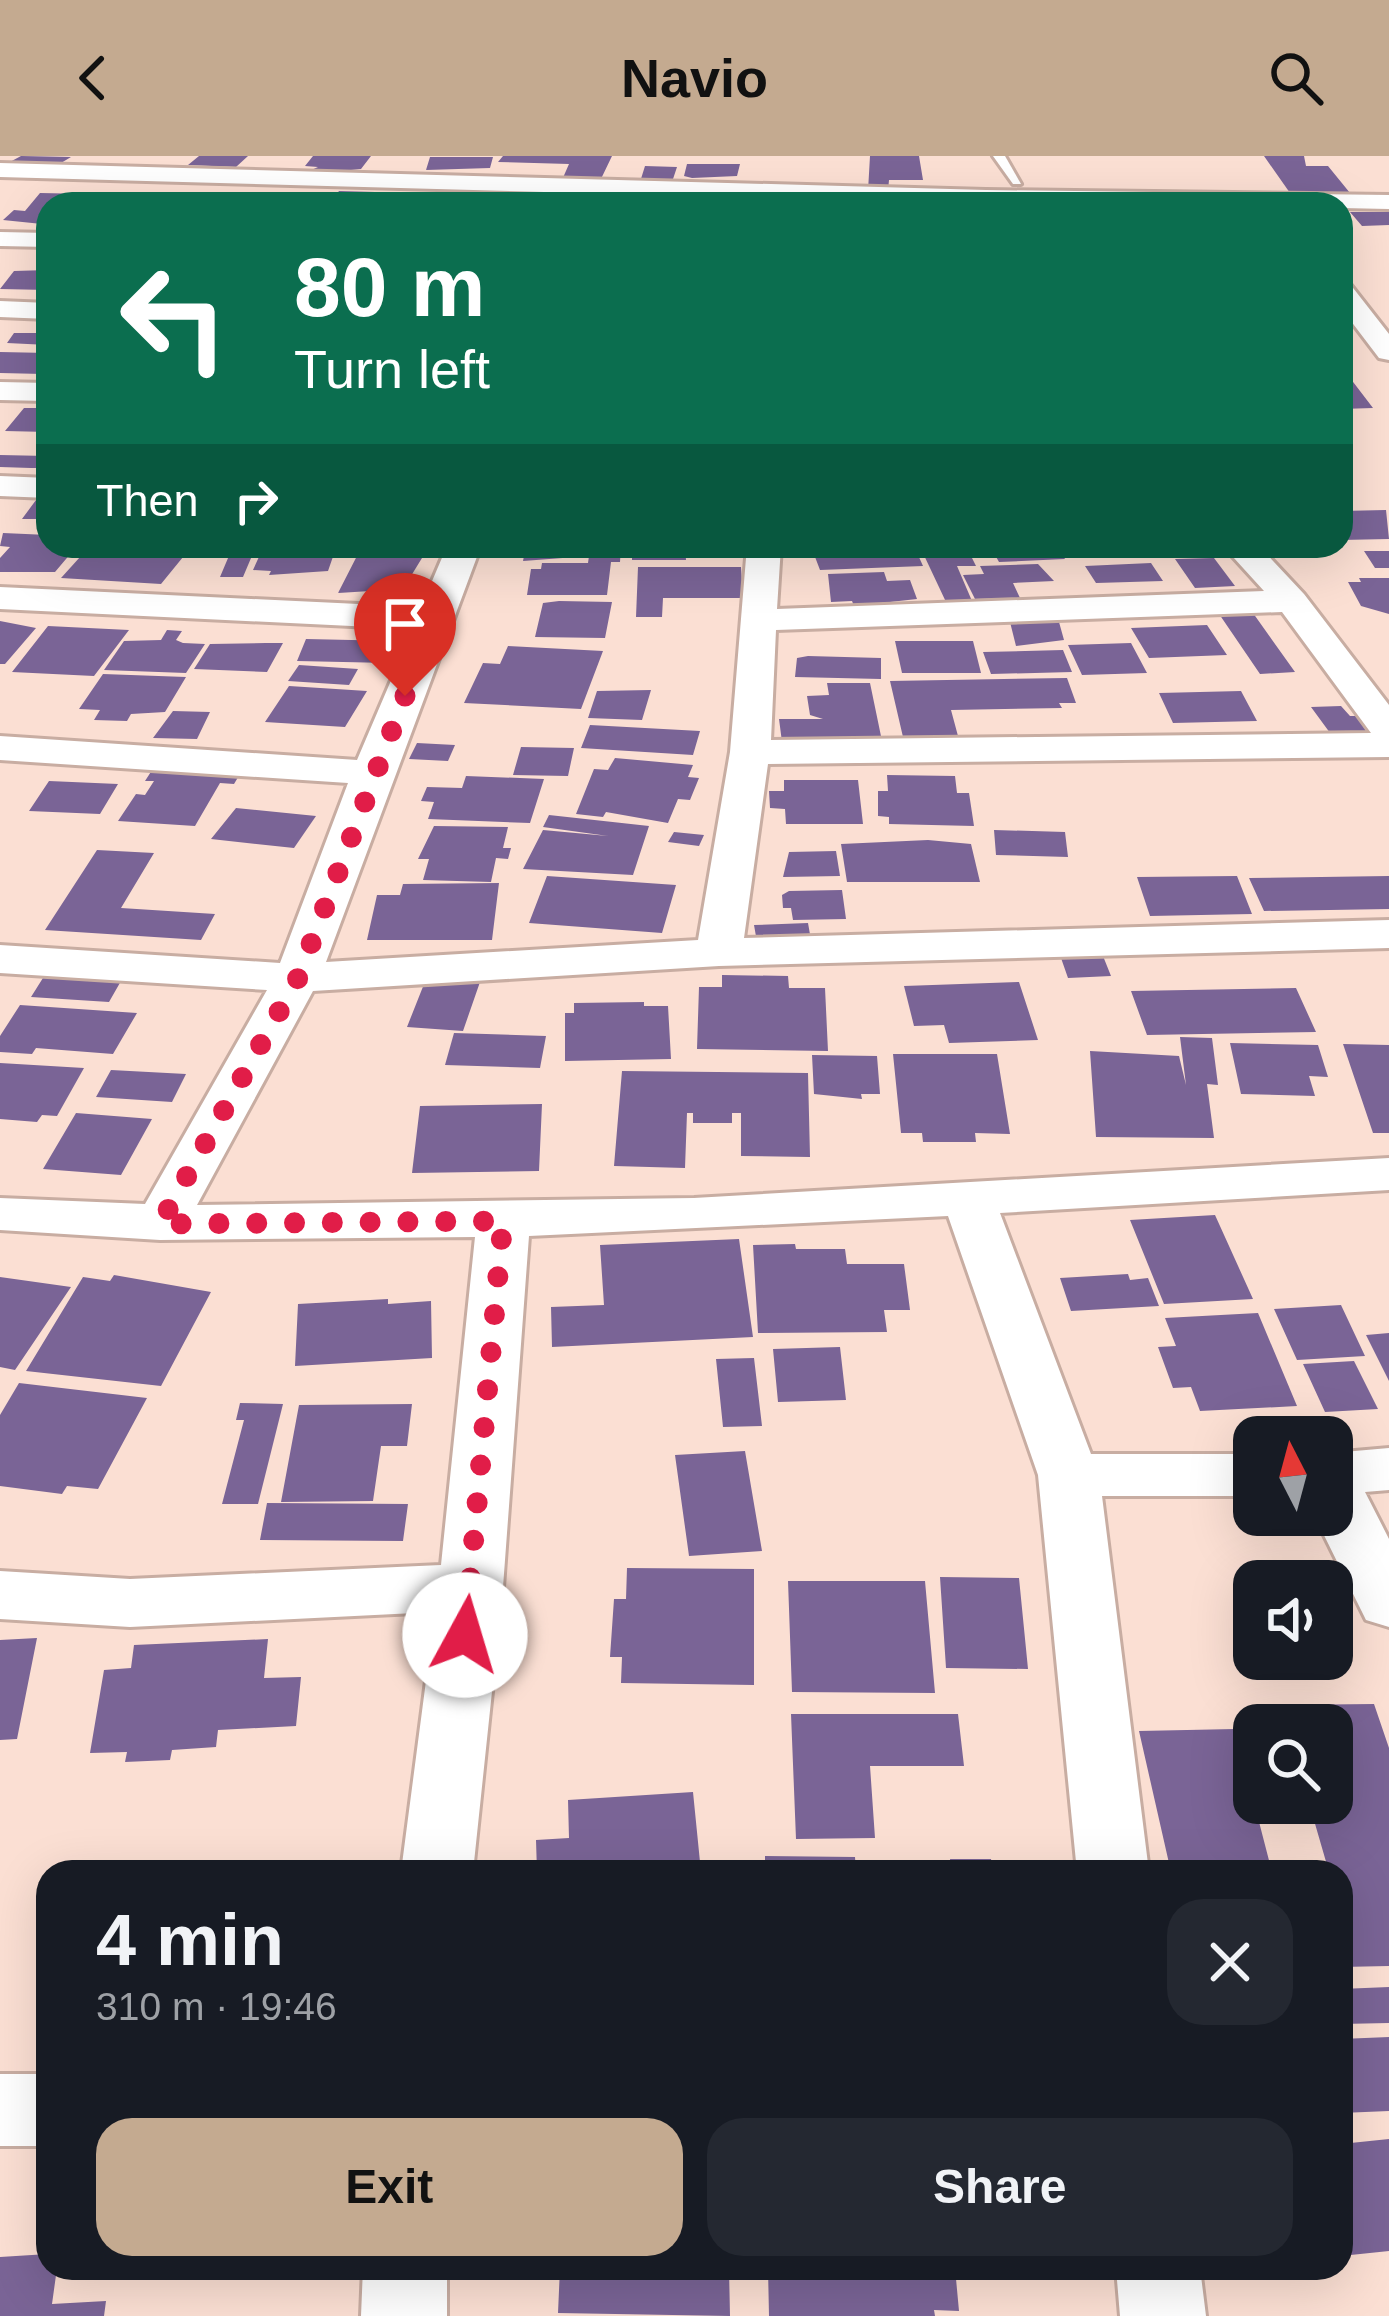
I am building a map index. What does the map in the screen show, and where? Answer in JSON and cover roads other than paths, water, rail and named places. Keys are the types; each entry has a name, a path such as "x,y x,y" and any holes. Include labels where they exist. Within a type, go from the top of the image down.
{"street":[{"path":"0,170 521,192"},
{"path":"968,170 983,192"},
{"path":"1353,202 1389,202"},
{"path":"0,239 36,240"},
{"path":"1353,306 1389,352"},
{"path":"0,310 36,310"},
{"path":"0,391 36,392"},
{"path":"0,486 36,488"},
{"path":"160,1224 298,978 372,773 460,558"},
{"path":"719,952 751,752 764,558"},
{"path":"1251,558 1292,601 1387,729"},
{"path":"0,598 438,619"},
{"path":"763,620 1292,601"},
{"path":"751,752 1387,729"},
{"path":"0,748 372,773"},
{"path":"0,959 298,978 719,952 1389,934"},
{"path":"0,1214 160,1224 503,1221 1389,1174"},
{"path":"967,1196 1069,1475 1112,1860"},
{"path":"438,1860 471,1587 503,1221"},
{"path":"1353,1472 1389,1469"},
{"path":"1069,1475 1233,1475"},
{"path":"1353,1530 1389,1603"},
{"path":"0,1595 130,1603 471,1587"},
{"path":"0,2110 36,2110"},
{"path":"404,2316 405,2280"},
{"path":"1159,2280 1163,2316"}],"lane":[{"path":"999,156 1017,182"}]}
